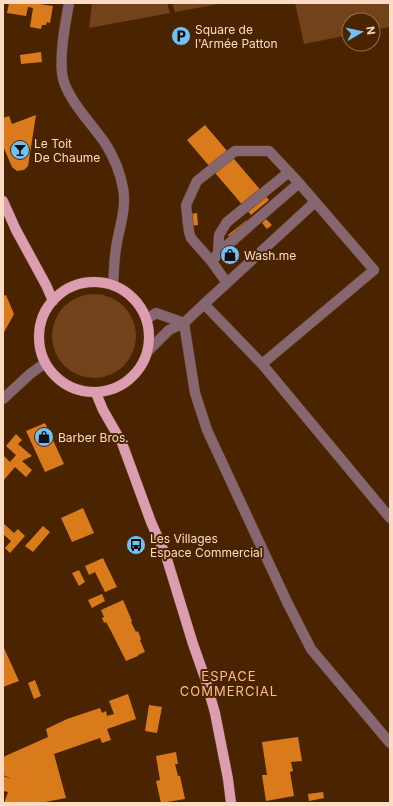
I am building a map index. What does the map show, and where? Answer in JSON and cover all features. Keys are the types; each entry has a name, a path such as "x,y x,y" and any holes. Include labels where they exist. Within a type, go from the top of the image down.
{"main road":[{"path":"3,201 16,230 46,285 52,301"},
{"path":"97,282 113,285 128,293 139,304 147,319 150,340 144,363 129,381 108,391 96,393 83,392 71,388 60,381 45,363 40,349 39,336 45,311 52,301 65,290 80,284 97,282"},
{"path":"96,393 103,410 122,442 151,522 166,556 215,713 232,803"}],"street":[{"path":"69,3 64,37 62,74 69,92 83,114 105,143 117,165 124,189 124,209 116,248 113,285"},
{"path":"227,283 212,262 191,238 186,205 197,181 235,151 269,151 299,183 374,270 262,364"},
{"path":"218,253 218,235 227,222 289,172"},
{"path":"212,262 218,253 299,183"},
{"path":"148,351 169,330 184,323 315,202"},
{"path":"204,304 262,364 390,518"},
{"path":"147,319 156,313 184,323"},
{"path":"184,323 195,393 207,430 287,602 312,649 390,743"},
{"path":"3,399 30,374 45,363"}],"shaded area":[{"path":"92,3 167,3 170,13 89,28"},
{"path":"172,3 224,3 175,12"},
{"path":"295,3 390,3 390,27 381,29 381,12 341,12 341,37 304,44"},
{"path":"94,294 110,297 124,306 133,320 136,336 133,352 124,366 110,375 94,378 78,375 64,366 55,352 52,336 55,320 64,306 78,297"}],"building":[{"path":"9,3 33,3 53,6 50,23 47,22 46,25 42,25 41,29 30,27 33,8 28,7 26,16 7,13"},
{"path":"41,52 42,62 21,64 20,55"},
{"path":"36,115 28,166 24,170 17,171 12,167 3,146 3,118 9,116 12,124"},
{"path":"205,125 269,200 251,215 187,140"},
{"path":"197,213 198,225 183,227 182,215"},
{"path":"266,219 272,225 267,229 262,223"},
{"path":"247,220 254,229 236,245 228,235"},
{"path":"6,295 14,314 3,334 3,296"},
{"path":"45,423 64,464 45,472 26,431"},
{"path":"16,434 22,440 18,444 32,456 22,461 32,470 26,477 15,467 3,481 3,455 10,462 16,455 6,446"},
{"path":"83,508 94,533 72,542 61,518"},
{"path":"3,523 14,533 18,529 25,536 10,553 5,548 11,541 3,534"},
{"path":"43,526 50,532 33,552 25,546"},
{"path":"103,558 117,587 105,592 95,572 89,575 85,566"},
{"path":"79,570 85,582 79,586 72,573"},
{"path":"102,594 105,601 92,608 88,600"},
{"path":"123,600 132,621 131,622 136,632 138,631 145,652 126,661 106,622 104,623 102,618 104,617 101,610"},
{"path":"3,646 19,681 3,687"},
{"path":"35,680 41,696 34,699 28,683"},
{"path":"128,694 136,719 107,729 111,740 102,743 100,738 54,754 66,798 40,803 4,803 8,792 3,791 3,776 12,779 3,775 3,757 48,737 46,729 67,719 100,708 102,713 106,711 107,716 114,714 109,701"},
{"path":"149,705 162,707 157,733 145,731"},
{"path":"298,737 302,761 291,762 293,771 290,772 294,796 266,801 262,775 267,775 262,742"},
{"path":"176,752 178,764 175,764 178,776 180,776 185,799 161,803 156,781 160,780 156,756"},
{"path":"323,792 324,798 309,801 308,794"}],"place":[{"name":"Square de l'Armée Patton","path":"181,36"},
{"name":"Le Toit De Chaume","path":"20,150"},
{"name":"Wash.me","path":"230,255"},
{"name":"Barber Bros.","path":"44,437"},
{"name":"Les Villages Espace Commercial","path":"136,545"}],"district":[{"name":"ESPACE COMMERCIAL","path":"229,684"}]}
